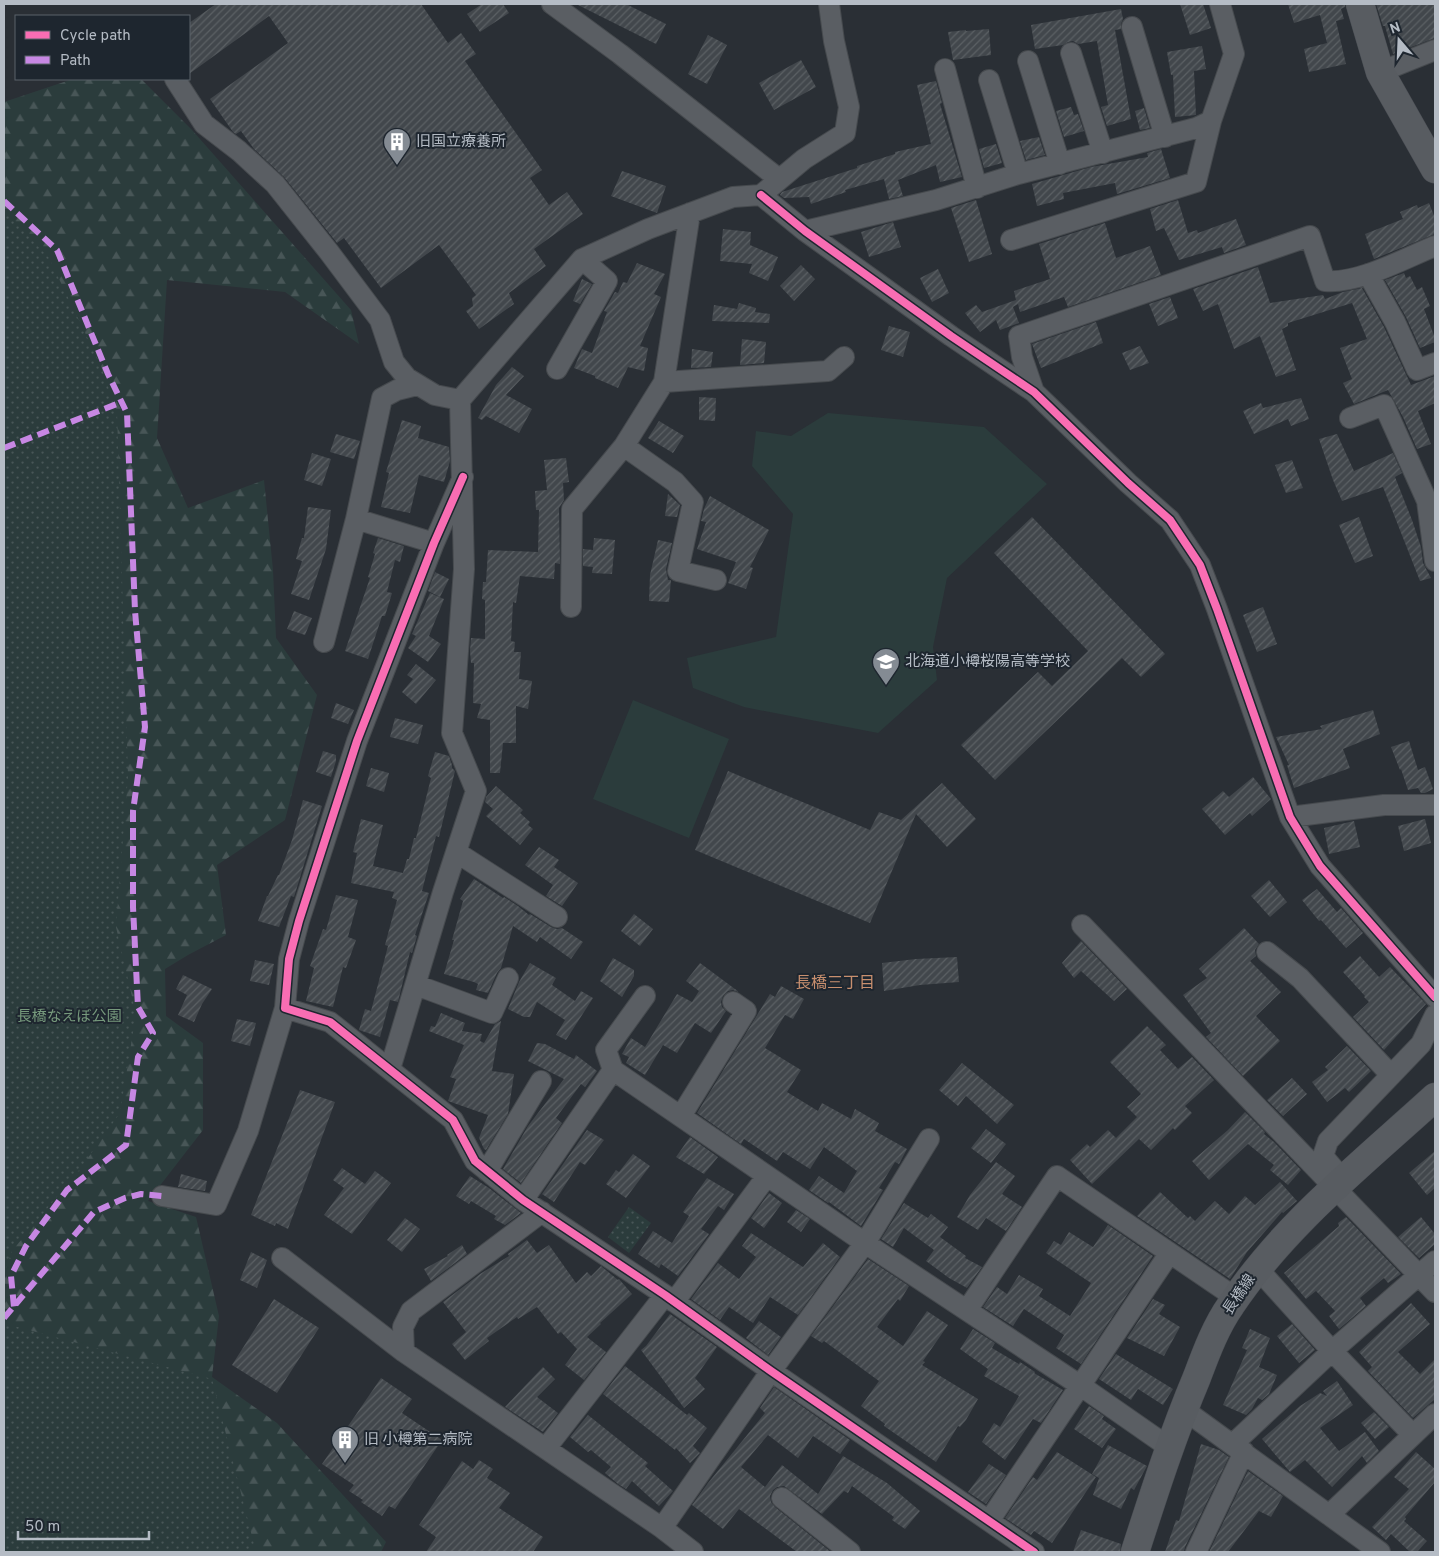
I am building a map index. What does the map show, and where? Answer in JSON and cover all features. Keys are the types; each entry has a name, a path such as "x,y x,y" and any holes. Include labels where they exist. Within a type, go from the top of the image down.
{"street":[{"path":"552,4 620,54 779,179"},
{"path":"390,1069 476,791 452,733 464,569 460,400 582,259 648,229 733,197 761,195 804,159 845,132 849,107 834,41 829,4"},
{"path":"1011,240 1196,182 1211,120 1234,54 1220,4"},
{"path":"1360,4 1380,72 1435,169"},
{"path":"1132,27 1165,137"},
{"path":"1380,72 1435,50"},
{"path":"1071,53 1103,153"},
{"path":"1028,61 1060,164"},
{"path":"945,69 976,188"},
{"path":"177,80 204,124 239,151 275,184 329,252 380,320 394,362 407,378 435,395 460,400"},
{"path":"989,80 1018,174"},
{"path":"805,231 936,200 1018,174 1196,128 1211,120"},
{"path":"761,195 805,231 951,336 1034,392 1128,483 1170,520 1200,565 1290,817 1320,866 1435,997"},
{"path":"571,607 572,509 624,446 664,382 690,213"},
{"path":"1034,392 1022,357 1019,336 1310,236 1325,280 1338,282 1368,274 1435,246"},
{"path":"557,369 607,281 582,259"},
{"path":"1368,274 1395,322 1417,370 1435,363"},
{"path":"664,382 828,371 844,357"},
{"path":"324,642 356,519 382,398 397,390 418,385"},
{"path":"1350,418 1384,405 1431,500 1435,561"},
{"path":"624,446 675,482 694,502 678,571 716,580"},
{"path":"162,1196 216,1205 248,1131 285,1008 289,959 302,912 358,741 434,544 463,477"},
{"path":"356,519 434,544"},
{"path":"1290,817 1384,804 1435,805"},
{"path":"456,852 557,917"},
{"path":"1082,925 1340,1184 1435,1292"},
{"path":"1267,952 1300,978 1391,1075"},
{"path":"416,985 492,1013 508,978"},
{"path":"645,996 606,1050 614,1070 865,1243 1081,1386 1170,1448"},
{"path":"681,1116 746,1011 732,1002"},
{"path":"285,1008 330,1022 453,1120 475,1161 523,1200 670,1299 1030,1551"},
{"path":"1340,1184 1323,1156 1328,1141 1420,1044 1435,1015"},
{"path":"523,1200 614,1070"},
{"path":"487,1170 541,1081"},
{"name":"長橋線","path":"1135,1552 1183,1409 1207,1351 1230,1306 1289,1233 1435,1097"},
{"path":"662,1528 771,1371 865,1243 929,1139"},
{"path":"546,1448 670,1299 767,1176"},
{"path":"967,1310 1057,1176 1168,1254 1236,1298"},
{"path":"404,1352 403,1327 411,1311 542,1212"},
{"path":"989,1521 1168,1254"},
{"path":"282,1258 404,1352 662,1528 693,1552"},
{"path":"1196,1552 1238,1448 1332,1351 1435,1261"},
{"path":"1258,1269 1332,1351 1412,1434"},
{"path":"1183,1409 1380,1552"},
{"path":"1329,1515 1435,1414"},
{"path":"782,1498 850,1552"}],"green space":[{"path":"70,80 142,80 192,130 351,310 359,344 285,292 167,280 157,438 188,508 264,480 273,570 276,638 317,695 285,820 217,865 226,935 165,969 166,1016 203,1043 203,1130 148,1201 196,1217 219,1316 212,1377 277,1423 386,1542 381,1552 4,1552 4,102"},
{"name":"長橋なえぼ公園","path":"4,210 49,258 101,366 117,412 128,776 116,927 136,1014 120,1113 80,1169 12,1251 4,1274"},
{"path":"828,413 984,427 1047,484 947,578 933,647 937,680 878,733 744,707 693,688 687,658 776,637 793,514 752,466 756,431 791,436"},
{"path":"633,700 729,739 689,838 593,799"},
{"path":"629,1207 651,1223 629,1253 608,1237"},
{"path":"4,1318 10,1325 212,1379 256,1552 4,1552"}],"building":[{"name":"旧国立療養所","path":"216,4 421,4 448,43 461,33 476,54 465,61 542,170 530,178 549,205 567,192 583,214 534,249 546,266 509,293 514,304 479,329 466,311 473,306 472,298 476,295 439,245 381,288 344,238 337,243 284,177 254,149 241,131 236,134 233,132 210,99 288,43 269,16 190,73 190,22"},
{"path":"482,4 503,4 509,13 480,32 467,14"},
{"path":"576,4 626,4 666,24 656,44"},
{"path":"1180,4 1203,4 1211,28 1190,35"},
{"path":"1288,4 1345,4 1345,7 1341,9 1344,19 1336,21 1346,64 1309,72 1304,49 1327,43 1320,15 1294,23"},
{"path":"1376,4 1435,4 1435,38 1393,54"},
{"path":"1121,9 1123,19 1121,29 1115,30 1131,119 1107,126 1101,107 1108,105 1097,41 1078,44 1073,41 1063,45 1035,49 1031,25"},
{"path":"989,29 991,55 953,60 948,32"},
{"path":"708,35 727,45 707,84 688,74"},
{"path":"1202,46 1206,69 1194,71 1196,115 1175,117 1173,75 1171,75 1167,52"},
{"path":"801,60 816,87 774,110 759,83"},
{"path":"936,81 942,103 940,104 962,177 940,182 936,165 898,180 903,196 889,199 884,179 845,190 846,192 811,204 809,197 784,198 780,195 782,192 857,168 857,166 895,154 895,152 931,144 917,85"},
{"path":"1071,107 1074,115 1078,114 1084,131 1064,137 1056,111"},
{"path":"1144,108 1150,128 1140,130 1135,111"},
{"path":"1039,137 1045,155 1026,160 1020,141"},
{"path":"996,144 1002,163 984,168 979,149"},
{"path":"1161,149 1170,178 1117,194 1115,183 1063,193 1064,199 1037,206 1032,184 1091,167 1148,157 1147,153"},
{"path":"622,171 666,186 657,213 611,196"},
{"path":"976,200 992,254 969,262 951,208"},
{"path":"1178,200 1188,233 1197,230 1198,233 1236,219 1246,245 1224,253 1222,247 1179,260 1164,228 1156,231 1150,209"},
{"path":"1429,203 1435,218 1435,234 1374,259 1365,234 1403,219 1400,212 1417,205 1418,208"},
{"path":"893,222 901,247 869,257 861,232"},
{"path":"1105,223 1116,258 1150,246 1161,275 1068,307 1064,297 1020,312 1018,304 1013,307 1019,323 1000,330 996,320 980,332 965,313 976,305 982,312 1016,300 1014,291 1050,279 1039,244"},
{"path":"723,229 751,232 750,245 778,257 768,281 749,273 752,264 720,261"},
{"path":"637,263 665,274 654,294 661,297 640,346 648,348 644,371 628,367 618,388 574,368 582,349 592,353 607,312 604,311 615,292 618,293 623,282 627,283"},
{"path":"801,265 815,279 794,301 780,286"},
{"path":"1258,267 1270,303 1323,295 1325,299 1343,292 1362,288 1384,327 1411,385 1435,376 1435,403 1418,411 1431,444 1417,449 1403,417 1388,390 1354,404 1343,383 1352,379 1340,348 1367,339 1352,303 1288,323 1288,326 1282,329 1296,370 1276,377 1260,336 1234,349 1218,304 1203,311 1193,289"},
{"path":"938,269 949,293 932,302 920,278"},
{"path":"1404,273 1406,278 1410,276 1417,290 1422,287 1430,306 1424,309 1435,342 1420,348 1406,317 1385,280"},
{"path":"582,279 592,284 580,304 573,301"},
{"path":"1170,297 1178,318 1158,326 1149,304"},
{"path":"739,303 756,308 755,312 770,314 769,323 712,321 714,305 737,309"},
{"path":"1096,322 1103,343 1041,368 1032,344"},
{"path":"889,326 910,332 903,357 881,350"},
{"path":"742,339 766,342 764,363 740,365"},
{"path":"1140,346 1149,363 1130,370 1122,353"},
{"path":"692,349 713,352 711,367 691,368"},
{"path":"512,367 524,376 506,395 532,409 519,433 486,416 482,420 478,418 496,385"},
{"path":"699,397 716,398 715,421 699,420"},
{"path":"1301,398 1309,419 1291,426 1288,419 1254,434 1243,411 1261,403 1263,408"},
{"path":"402,420 421,426 418,438 449,447 450,461 444,482 419,475 410,513 381,507 389,473 386,472"},
{"path":"659,421 684,436 673,453 648,438"},
{"path":"336,434 360,441 354,459 330,452"},
{"path":"1337,434 1354,471 1393,453 1402,473 1395,477 1421,547 1423,563 1431,578 1420,581 1383,487 1342,501 1319,439"},
{"path":"312,453 331,459 322,486 304,480"},
{"path":"566,458 569,482 563,483 564,500 559,508 560,564 555,563 554,579 520,576 516,603 513,602 511,641 515,642 514,652 521,652 519,679 532,681 528,709 516,706 516,743 503,743 500,773 490,773 490,720 477,718 481,704 473,703 474,663 471,663 470,651 471,638 485,639 485,600 482,599 483,582 486,582 488,550 538,552 539,510 536,510 535,491 547,490 544,460"},
{"path":"1292,460 1303,488 1286,493 1275,465"},
{"path":"668,494 680,505 677,517 665,516"},
{"path":"710,496 769,530 750,567 753,568 746,589 728,583 736,562 697,549 706,522 701,521"},
{"path":"308,507 331,510 326,549 309,600 291,594 302,561 296,559 302,538 304,538"},
{"path":"1032,517 1165,654 1141,677 1122,658 995,780 961,745 1038,672 1052,686 1088,651 994,553"},
{"path":"1359,517 1373,556 1355,563 1339,525"},
{"path":"378,538 404,546 400,562 395,560 387,592 392,593 385,616 382,616 368,659 345,651 370,578 368,577"},
{"path":"594,538 615,540 612,574 592,573 593,567 583,566 583,549 593,550"},
{"path":"658,540 672,543 666,569 668,580 671,580 669,602 649,601 650,575"},
{"path":"435,572 449,579 440,597 428,591"},
{"path":"430,593 444,599 429,636 441,644 428,662 408,648 416,636 412,634"},
{"path":"1263,607 1277,644 1257,652 1243,615"},
{"path":"294,611 312,618 305,635 287,629"},
{"path":"416,664 436,680 416,704 402,692 413,679 407,675"},
{"path":"336,703 354,710 348,724 331,718"},
{"path":"1373,710 1380,734 1343,749 1350,768 1294,788 1287,765 1289,765 1276,737 1322,729 1320,726"},
{"path":"395,718 423,725 418,744 390,737"},
{"path":"1409,741 1418,770 1425,767 1433,789 1425,793 1421,793 1418,788 1408,790 1391,747"},
{"path":"323,751 336,755 331,777 316,772"},
{"path":"435,752 449,756 452,768 455,771 439,837 436,836 422,891 429,893 415,935 417,936 412,953 410,952 398,1002 390,1000 380,1037 359,1030 365,1009 371,1011 388,946 385,945 397,900 392,898 394,892 351,883 357,853 353,852 361,819 383,825 373,866 403,873 407,859 409,859 414,838 416,838 431,778 428,776"},
{"path":"371,768 389,773 384,792 366,786"},
{"path":"728,771 870,830 879,812 901,820 942,783 976,819 947,847 916,814 870,923 695,850"},
{"path":"1253,777 1271,799 1252,816 1250,813 1225,835 1202,809 1223,791 1229,797"},
{"path":"496,786 523,810 520,813 530,822 528,825 533,829 520,845 486,816 493,809 485,802 486,797"},
{"path":"303,800 322,806 294,897 291,896 279,927 258,921 267,896 279,875 292,840"},
{"path":"1425,819 1431,843 1404,851 1398,826"},
{"path":"1354,821 1360,847 1329,854 1324,828"},
{"path":"539,847 559,860 554,867 578,883 562,906 546,896 553,885 525,865"},
{"path":"474,879 518,906 529,915 551,927 562,928 583,942 571,959 540,937 537,942 513,926 501,968 488,993 476,990 478,984 474,982 444,974 463,901 460,899"},
{"path":"1269,880 1287,902 1270,917 1251,896"},
{"path":"1317,889 1337,912 1341,908 1363,933 1346,948 1321,920 1319,921 1302,900"},
{"path":"336,895 358,900 348,937 356,940 346,968 343,967 333,1007 306,1001 314,968 310,966 323,929 326,930"},
{"path":"634,914 653,929 640,946 621,931"},
{"path":"1244,928 1259,944 1255,950 1256,956 1250,961 1281,992 1256,1016 1280,1041 1243,1076 1206,1037 1211,1033 1183,995 1207,978 1199,969"},
{"path":"1081,941 1127,989 1114,1001 1081,971 1074,978 1062,963"},
{"path":"1360,956 1379,977 1390,967 1426,1004 1384,1050 1353,1017 1369,1002 1343,972"},
{"path":"957,957 959,982 920,985 884,991 882,963"},
{"path":"613,958 634,970 634,976 622,997 600,981"},
{"path":"255,960 274,964 269,985 250,981"},
{"path":"530,963 556,978 552,985 575,1001 581,991 593,998 566,1040 556,1035 565,1020 537,1002 530,1017 524,1017 508,1009 519,982"},
{"path":"700,963 739,992 728,991 723,996 722,1007 726,1011 711,1033 695,1023 677,1053 663,1045 645,1075 626,1063 629,1057 622,1054 631,1038 645,1047 677,994 692,1002 699,991 686,981"},
{"path":"183,975 212,989 202,1004 194,1022 178,1015 187,995 176,989"},
{"path":"781,986 804,999 793,1019 785,1015 765,1048 801,1070 787,1092 818,1111 822,1103 851,1119 855,1109 879,1123 875,1131 907,1149 899,1164 895,1162 879,1188 883,1190 861,1226 829,1202 809,1190 819,1176 844,1193 857,1171 824,1147 810,1169 783,1152 777,1161 744,1139 741,1144 697,1113 770,994 775,997"},
{"path":"441,1013 465,1023 462,1031 482,1034 480,1041 484,1043 495,1024 501,1021 492,1071 514,1074 508,1114 486,1150 479,1138 488,1115 448,1101 456,1079 450,1077 464,1045 429,1031 431,1026 435,1027"},
{"path":"237,1019 256,1023 250,1046 231,1041"},
{"path":"1147,1026 1166,1045 1160,1050 1178,1069 1192,1057 1214,1080 1185,1106 1192,1113 1175,1130 1173,1128 1151,1150 1139,1139 1092,1184 1070,1160 1087,1144 1090,1147 1108,1130 1116,1138 1137,1117 1127,1107 1141,1094 1110,1062"},
{"path":"537,1043 545,1044 574,1059 576,1055 597,1071 585,1087 581,1084 556,1118 562,1123 521,1183 503,1169 528,1126 564,1079 528,1061"},
{"path":"1347,1046 1371,1071 1349,1092 1345,1088 1327,1102 1312,1082 1328,1070 1325,1067"},
{"path":"962,1063 1014,1105 997,1124 966,1096 958,1106 939,1090"},
{"path":"1292,1078 1307,1094 1283,1116 1267,1100"},
{"path":"300,1090 335,1102 288,1229 276,1223 275,1226 251,1215"},
{"path":"1245,1112 1265,1132 1264,1134 1301,1170 1288,1185 1270,1170 1274,1165 1248,1144 1209,1180 1192,1161 1228,1130"},
{"path":"986,1129 1006,1144 991,1163 971,1148"},
{"path":"587,1130 604,1140 585,1165 580,1162 554,1202 542,1194"},
{"path":"690,1137 718,1157 704,1174 676,1157"},
{"path":"1435,1151 1435,1188 1427,1195 1409,1173"},
{"path":"633,1154 650,1166 626,1198 606,1184 616,1170 619,1172"},
{"path":"996,1162 1015,1176 1002,1194 1022,1207 1006,1231 986,1218 978,1230 957,1217 970,1195"},
{"path":"342,1168 365,1184 375,1171 391,1183 352,1234 324,1215 344,1188 333,1180"},
{"path":"181,1174 207,1181 205,1191 178,1187"},
{"path":"470,1176 521,1213 505,1225 494,1219 496,1216 471,1201 469,1204 456,1196"},
{"path":"707,1178 734,1194 724,1210 718,1206 701,1229 709,1234 678,1276 661,1264 659,1268 638,1254 653,1231 672,1243 689,1216 683,1212"},
{"path":"1280,1182 1297,1201 1282,1212 1247,1252 1230,1279 1137,1216 1160,1192 1188,1218 1190,1216 1195,1221 1215,1201 1229,1214 1245,1196 1255,1205"},
{"path":"769,1193 782,1203 764,1228 751,1218"},
{"path":"904,1203 928,1218 931,1214 948,1227 940,1237 966,1256 965,1258 982,1267 967,1288 949,1278 926,1261 934,1250 904,1228 893,1247 881,1239"},
{"path":"796,1210 810,1219 801,1232 787,1222"},
{"path":"1346,1217 1401,1274 1388,1283 1384,1278 1360,1298 1366,1306 1339,1329 1329,1316 1335,1311 1316,1291 1306,1299 1284,1273 1339,1226 1338,1223"},
{"path":"1421,1217 1435,1234 1435,1244 1419,1258 1398,1237"},
{"path":"405,1218 420,1229 402,1252 387,1240"},
{"path":"1108,1225 1153,1256 1081,1364 1056,1348 1064,1335 1024,1309 1013,1326 983,1307 997,1287 1007,1294 1019,1275 1043,1289 1039,1296 1070,1316 1091,1283 1046,1253 1054,1241 1061,1245 1069,1232 1093,1247"},
{"path":"751,1233 803,1267 823,1243 840,1257 798,1315 770,1297 753,1323 729,1307 720,1320 691,1299 718,1263 739,1279 756,1257 742,1246"},
{"path":"527,1240 537,1253 549,1245 576,1283 587,1272 591,1276 601,1266 619,1279 632,1294 587,1337 606,1352 584,1380 565,1365 577,1349 561,1332 558,1334 537,1307 518,1319 517,1317 487,1338 489,1341 465,1360 452,1344 466,1332 443,1302 480,1274 509,1256 508,1254"},
{"path":"462,1245 467,1254 431,1281 424,1269 448,1256"},
{"path":"251,1252 267,1260 257,1288 240,1280"},
{"path":"868,1259 909,1286 900,1301 898,1299 877,1327 903,1346 927,1311 948,1325 922,1365 978,1399 966,1420 960,1427 958,1426 936,1462 884,1426 885,1424 861,1406 879,1381 824,1341 822,1343 811,1336"},
{"path":"274,1299 319,1328 277,1393 232,1365"},
{"path":"1153,1299 1165,1305 1159,1314 1180,1327 1164,1356 1127,1338"},
{"path":"1411,1303 1430,1324 1398,1352 1420,1374 1435,1359 1435,1399 1413,1418 1368,1371 1372,1367 1359,1352"},
{"path":"670,1314 717,1347 695,1378 705,1389 684,1408 641,1350"},
{"path":"759,1321 781,1337 768,1355 746,1338"},
{"path":"1292,1324 1315,1350 1299,1363 1277,1336"},
{"path":"973,1329 995,1343 992,1348 1019,1364 1020,1362 1034,1373 1063,1390 1041,1423 1033,1419 1005,1460 982,1442 994,1423 1000,1427 1019,1396 984,1376 988,1369 960,1349"},
{"path":"1250,1329 1270,1338 1259,1367 1277,1375 1269,1394 1262,1400 1258,1398 1246,1415 1223,1405 1247,1350 1242,1348"},
{"path":"1116,1354 1173,1389 1163,1405 1138,1389 1131,1400 1099,1379"},
{"path":"625,1366 687,1415 689,1413 707,1428 693,1446 700,1453 690,1463 676,1448 675,1450 603,1394"},
{"path":"543,1367 555,1379 537,1397 558,1413 543,1432 505,1407"},
{"path":"381,1378 412,1399 402,1413 442,1440 395,1509 389,1506 382,1516 361,1502 363,1500 349,1491 354,1485 322,1464"},
{"path":"1337,1381 1353,1405 1320,1428 1339,1451 1365,1432 1379,1451 1367,1463 1362,1456 1332,1487 1305,1460 1290,1472 1262,1439 1300,1406 1320,1393 1327,1396 1323,1391"},
{"path":"774,1387 850,1440 840,1454 813,1436 798,1458 768,1435 741,1467 765,1487 782,1465 818,1494 843,1456 887,1483 920,1511 905,1529 892,1520 894,1517 852,1486 848,1493 844,1491 822,1514 784,1486 777,1487 770,1496 771,1502 775,1507 831,1552 797,1552 739,1509 723,1529 692,1505 765,1413 760,1408"},
{"path":"1089,1406 1104,1416 1102,1419 1116,1429 1102,1448 1074,1429"},
{"path":"1374,1412 1389,1427 1375,1439 1361,1423"},
{"path":"588,1415 648,1463 645,1466 673,1491 659,1506 632,1481 626,1489 618,1484 605,1473 611,1467 591,1450 588,1452 570,1437"},
{"path":"1201,1444 1219,1450 1229,1457 1184,1552 1165,1552 1176,1520 1179,1521"},
{"path":"1108,1445 1147,1466 1134,1490 1131,1488 1121,1509 1093,1495 1099,1478 1092,1474"},
{"path":"1057,1452 1096,1477 1052,1543 1034,1531 1031,1535 1005,1518 1033,1477 1037,1480"},
{"path":"1416,1452 1435,1469 1435,1482 1405,1517 1404,1521 1427,1541 1417,1552 1410,1552 1391,1534 1386,1540 1372,1527 1409,1489 1394,1477"},
{"path":"479,1460 493,1469 487,1478 510,1493 499,1508 543,1537 533,1552 426,1552 436,1537 419,1525 462,1461 473,1469"},
{"path":"989,1464 1006,1475 986,1504 968,1492"},
{"path":"1248,1471 1283,1496 1271,1517 1259,1511 1228,1552 1209,1552"},
{"path":"1081,1530 1121,1544 1120,1552 1073,1552"}],"marked path":[{"path":"4,201 57,250 108,374 127,413 135,611 145,727 133,811 133,907 138,1007 153,1033 138,1057 126,1145 67,1190 26,1246 11,1276 14,1307"},
{"path":"4,448 122,402"},
{"path":"4,1318 94,1212 125,1198 141,1194 162,1196"}],"cycle path":[{"path":"761,195 805,231 951,336 1034,392 1128,483 1170,520 1200,565 1290,817 1320,866 1435,997"},
{"path":"463,477 434,543 357,741 299,921 289,959 285,1008 330,1022 453,1120 475,1161 523,1200 665,1295 771,1371 1034,1552"}],"place":[{"name":"旧国立療養所","path":"397,166"},
{"name":"北海道小樽桜陽高等学校","path":"886,686"},
{"name":"旧 小樽第二病院","path":"345,1464"}],"district":[{"name":"長橋三丁目","path":"835,984"}]}
